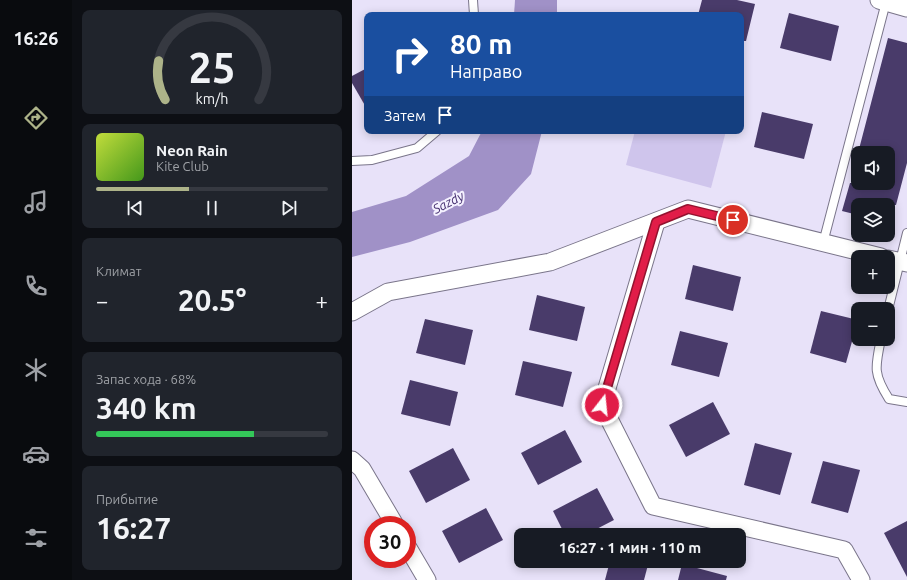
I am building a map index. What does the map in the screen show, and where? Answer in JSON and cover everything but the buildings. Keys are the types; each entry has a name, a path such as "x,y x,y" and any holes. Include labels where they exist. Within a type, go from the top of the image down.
{"street":[{"path":"883,1 907,8"},
{"path":"352,312 388,292 550,262 688,209 852,250"},
{"path":"656,222 602,405 653,506 844,550 861,580"},
{"path":"352,460 362,469 390,516"},
{"path":"416,561 427,580"}],"lane":[{"path":"473,0 474,12"},
{"path":"823,243 883,1"},
{"path":"352,161 372,160 417,148 433,134"},
{"path":"890,302 898,261 907,233"},
{"path":"880,346 876,364 879,383 889,399 907,402"}],"shaded area":[{"path":"634,134 725,134 711,188 626,165"}],"water":[{"path":"515,0 557,0 557,12 514,12"},
{"name":"Sazdy","path":"480,134 541,134 531,174 498,210 410,242 352,257 352,212 406,196 469,156"}],"route":[{"path":"602,405 656,222 688,209 733,220"}]}
